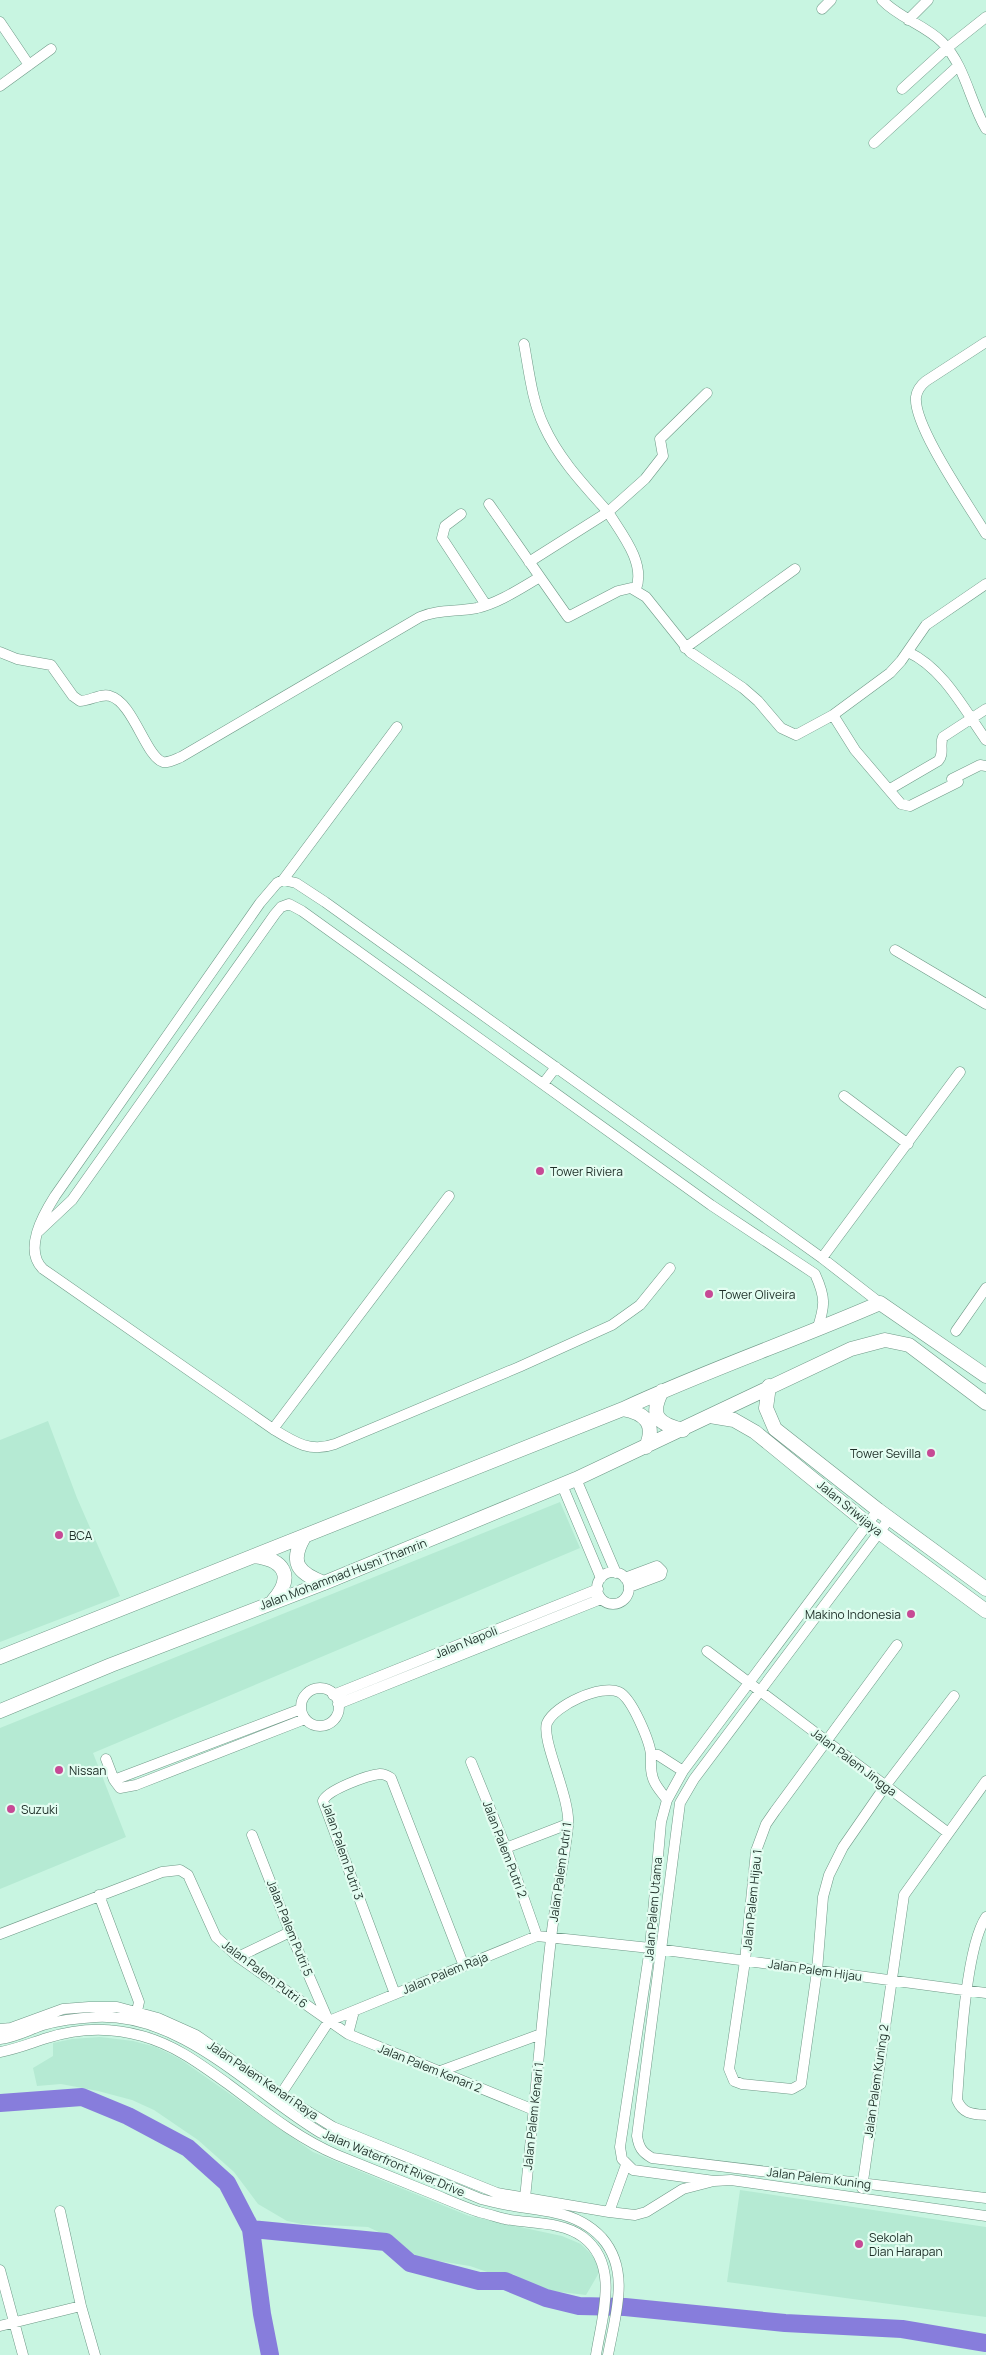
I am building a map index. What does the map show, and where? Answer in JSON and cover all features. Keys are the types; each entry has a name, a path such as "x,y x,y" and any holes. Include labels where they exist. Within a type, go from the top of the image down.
{"street":[{"path":"822,9 831,0"},
{"path":"882,0 908,20 932,34 947,48 958,66 986,129"},
{"path":"908,20 928,0"},
{"path":"902,89 947,48 986,17"},
{"path":"0,22 29,65"},
{"path":"0,86 51,49"},
{"path":"874,143 958,66"},
{"path":"986,342 926,381 918,389 916,400 930,440 986,534"},
{"path":"524,344 535,396 544,426 571,471 608,512 630,548 639,579 636,590"},
{"path":"529,562 608,512 652,471 663,456 660,439 707,393"},
{"path":"489,504 568,617 618,591 626,588 636,590 654,604 685,648 751,694 781,728 791,734 801,734 833,715 890,673 908,652 926,626 986,584"},
{"path":"460,514 444,526 442,538 486,605"},
{"path":"685,648 795,569"},
{"path":"0,652 17,659 53,667 71,694 80,701 106,695 115,698 130,714 158,759 165,762 181,757 420,617 440,610 471,609 486,605 540,577"},
{"path":"908,652 921,658 942,679 986,740"},
{"path":"890,789 940,760 942,739 970,718 986,709"},
{"path":"833,715 854,750 890,789 899,803 910,806 955,783 952,779 980,765 985,767"},
{"path":"397,726 283,880 276,883 260,903 55,1196 38,1232 34,1253 36,1261 43,1269 273,1429 304,1447 319,1448 335,1444 519,1367 612,1325 640,1306 670,1268"},
{"path":"283,880 296,883 325,902 822,1258 880,1303 986,1376"},
{"path":"38,1232 72,1200 275,914 287,904 302,911 711,1205 815,1274 823,1291 824,1308 817,1330"},
{"path":"895,950 986,1004"},
{"path":"543,1084 556,1067"},
{"path":"822,1258 960,1072"},
{"path":"844,1096 908,1144"},
{"path":"273,1429 449,1196"},
{"path":"956,1331 986,1288"},
{"path":"0,1657 623,1409 662,1391 880,1303"},
{"name":"Jalan Mohammad Husni Thamrin","path":"0,1711 111,1665 324,1583 562,1485 646,1448 769,1386 851,1348 885,1340 910,1345 986,1403"},
{"name":"Jalan Sriwijaya","path":"769,1386 766,1408 775,1429 878,1510 986,1589"},
{"path":"662,1391 655,1407 657,1415 666,1425 683,1430"},
{"path":"623,1409 636,1412 646,1420 650,1434 646,1448"},
{"name":"Jalan Sriwijaya","path":"710,1416 734,1420 755,1432 865,1528 986,1611"},
{"path":"576,1479 623,1579"},
{"path":"562,1485 600,1588"},
{"name":"Jalan Palem Utama","path":"624,2162 620,2146 650,1948 660,1834 667,1800 682,1771 750,1683 878,1510"},
{"name":"Jalan Palem Utama","path":"652,2158 643,2153 636,2136 680,1803 694,1779 890,1518"},
{"path":"304,1537 297,1548 298,1568 304,1574 324,1583"},
{"path":"252,1556 267,1557 276,1561 283,1570 285,1579 282,1590 272,1602"},
{"name":"Jalan Napoli","path":"303,1714 303,1698 311,1691 321,1689 336,1700 600,1588 608,1574 623,1579 626,1597 618,1603 608,1603 600,1588"},
{"name":"Jalan Palem Hijau 1","path":"817,1971 801,2084 792,2089 742,2084 734,2081 729,2068 745,1961 755,1860 761,1836 770,1818 897,1645"},
{"path":"707,1651 761,1692"},
{"name":"Jalan Palem Putri 1","path":"551,1937 568,1824 565,1795 546,1731 548,1723 562,1707 589,1694 606,1690 620,1692 630,1701 651,1754 650,1766 655,1782 667,1800"},
{"name":"Jalan Palem Jingga","path":"761,1692 947,1832"},
{"path":"817,1971 823,1897 829,1874 843,1847 886,1785 954,1696"},
{"path":"106,1759 114,1780 120,1788 136,1785 303,1714 314,1725 328,1724 336,1716 336,1700"},
{"path":"651,1754 666,1759 682,1771"},
{"name":"Jalan Palem Putri 2","path":"471,1762 506,1848 537,1936"},
{"name":"Jalan Palem Putri 3","path":"395,1994 323,1801 326,1794 333,1790 378,1774 386,1775 394,1782 464,1966"},
{"name":"Jalan Palem Kuning 2","path":"862,2198 862,2182 904,1894 947,1832 986,1781"},
{"path":"506,1848 568,1824"},
{"name":"Jalan Palem Putri 5","path":"252,1835 290,1932 329,2021"},
{"name":"Jalan Palem Putri 6","path":"99,1895 162,1872 180,1870 188,1875 194,1886 207,1921 216,1938 238,1957 329,2021"},
{"path":"0,1934 99,1895 139,2002 137,2011"},
{"path":"986,1917 980,1926 976,1940 968,1991 957,2100 961,2108 968,2113 986,2116"},
{"path":"238,1957 290,1932"},
{"name":"Jalan Palem Raja","path":"329,2021 537,1936 662,1950"},
{"name":"Jalan Palem Kenari 1","path":"525,2198 551,1937"},
{"name":"Jalan Palem Hijau","path":"662,1950 986,1993"},
{"name":"Jalan Palem Kenari Raya","path":"0,2029 11,2028 63,2010 117,2007 137,2011 184,2028 312,2115 352,2136 497,2193 609,2212"},
{"path":"348,2034 354,2011"},
{"name":"Jalan Waterfront River Drive","path":"0,2039 14,2037 43,2026 97,2017 136,2022 173,2032 198,2047 302,2122 321,2133 480,2199 507,2207 556,2213 574,2218 591,2226 614,2256 619,2271 619,2289 608,2355"},
{"path":"281,2094 329,2021"},
{"name":"Jalan Palem Kenari 2","path":"329,2021 348,2034 534,2110"},
{"name":"Jalan Waterfront River Drive","path":"0,2052 18,2049 47,2038 97,2029 141,2035 168,2044 191,2057 295,2132 322,2148 476,2211 505,2219 554,2226 569,2230 583,2237 603,2261 606,2273 606,2288 596,2355"},
{"path":"438,2072 541,2034"},
{"name":"Jalan Palem Kuning","path":"652,2158 986,2198"},
{"path":"609,2212 624,2162"},
{"name":"Jalan Palem Kuning","path":"624,2162 633,2170 714,2181"},
{"name":"Jalan Palem Kuning","path":"609,2212 635,2215 646,2212 682,2189 714,2181 731,2180 986,2216"},
{"path":"60,2211 81,2306 95,2355"},
{"path":"0,2270 23,2355"},
{"path":"0,2326 81,2306"}],"shaded area":[{"path":"48,1421 77,1498 120,1596 0,1642 0,1440"},
{"path":"560,1502 580,1548 93,1753 126,1837 0,1889 0,1728"},
{"path":"100,2037 133,2041 156,2047 180,2059 313,2152 469,2216 562,2236 581,2244 594,2257 600,2271 586,2295 543,2290 513,2274 496,2275 470,2266 413,2257 402,2251 383,2234 368,2227 302,2224 287,2221 258,2204 234,2172 198,2140 154,2110 132,2100 98,2091 61,2084 37,2086 33,2068 53,2056 53,2043 72,2039"},
{"name":"Sekolah Dian Harapan","path":"740,2190 986,2227 986,2317 727,2282"}],"waterway":[{"path":"0,2103 82,2097 128,2116 188,2148 227,2183 251,2229 262,2314 270,2355"},
{"path":"251,2229 386,2242 410,2263 479,2281 505,2281 546,2298 579,2306 625,2307 785,2323 902,2329 986,2343"}],"place":[{"name":"Tower Riviera","path":"540,1171"},
{"name":"Tower Oliveira","path":"709,1294"},
{"name":"Tower Sevilla","path":"931,1453"},
{"name":"BCA","path":"59,1535"},
{"name":"Makino Indonesia","path":"911,1614"},
{"name":"Nissan","path":"59,1770"},
{"name":"Suzuki","path":"11,1809"},
{"name":"Sekolah Dian Harapan","path":"859,2244"}]}
